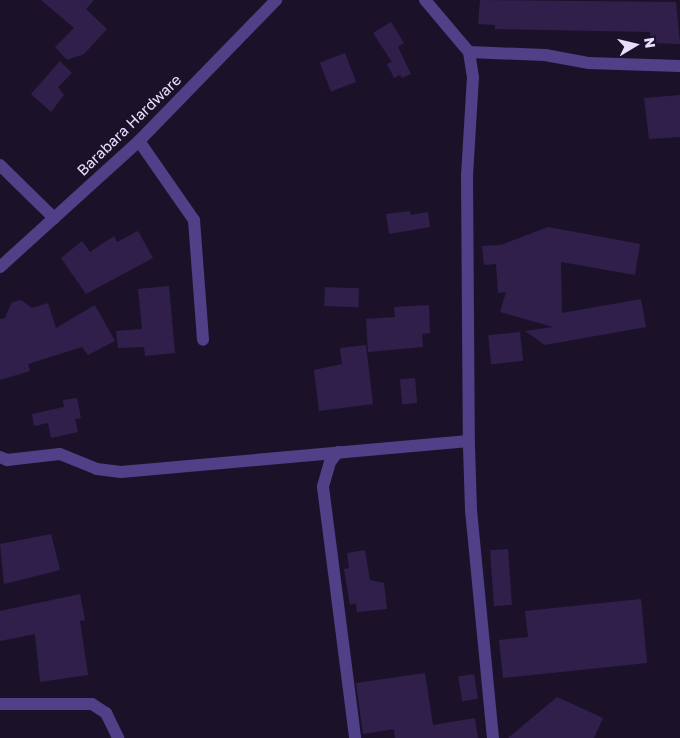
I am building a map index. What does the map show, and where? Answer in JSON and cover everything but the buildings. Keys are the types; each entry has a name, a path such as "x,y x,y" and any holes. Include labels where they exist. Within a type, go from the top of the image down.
{"street":[{"name":"Barabara Hardware","path":"0,267 140,141 276,0"},
{"path":"425,0 469,52 473,77 468,148 471,510 493,738"},
{"path":"469,52 545,55 589,63 680,66"},
{"path":"140,141 194,220 203,340"},
{"path":"0,165 54,218"},
{"path":"2,459 60,454 97,469 121,472 469,441"},
{"path":"338,452 328,468 323,487 356,738"},
{"path":"0,704 92,704 106,713 118,738"}]}
